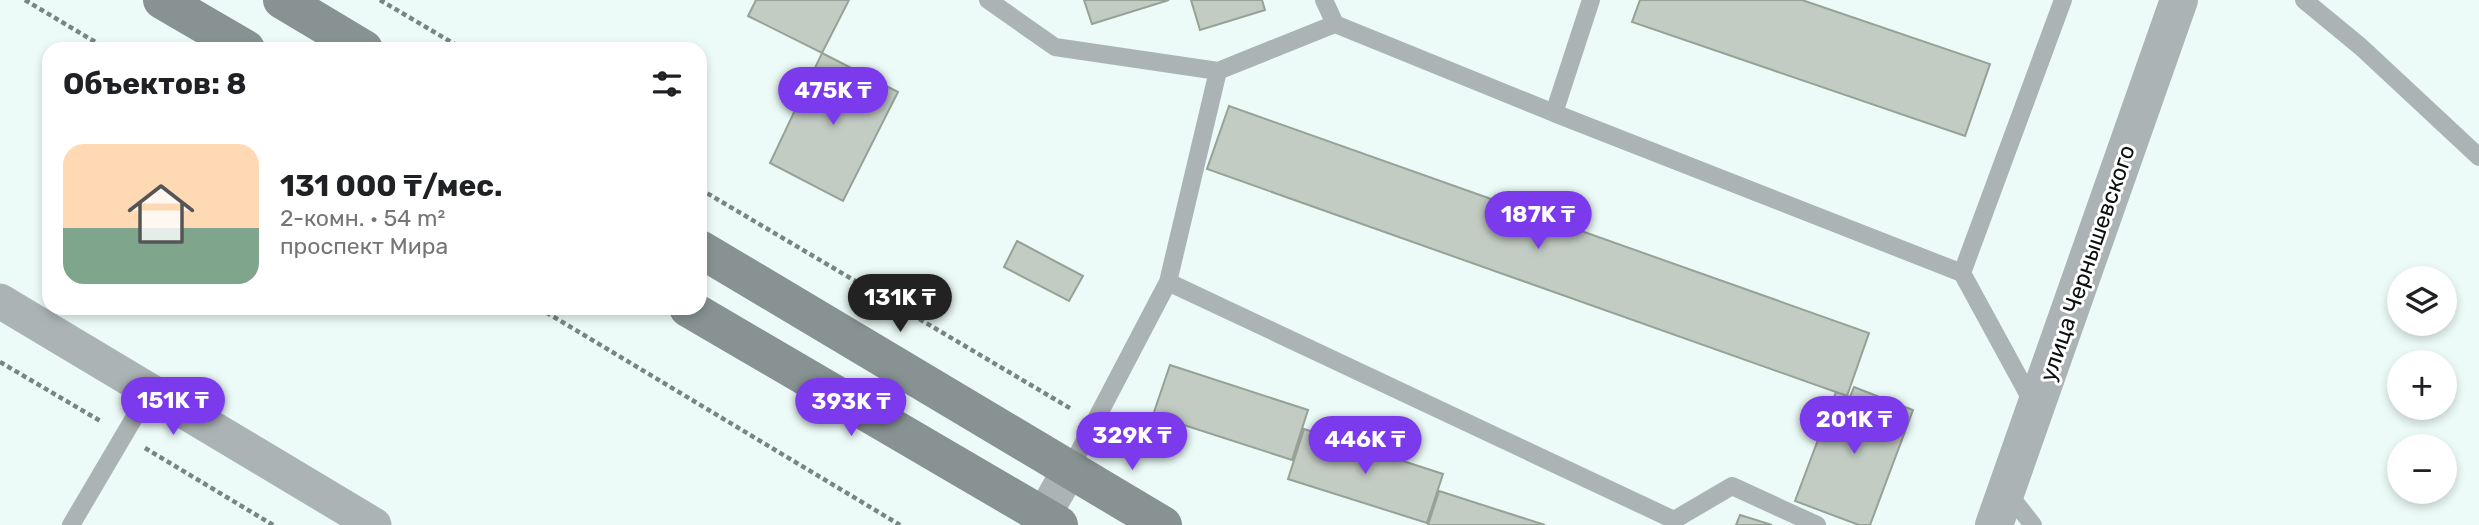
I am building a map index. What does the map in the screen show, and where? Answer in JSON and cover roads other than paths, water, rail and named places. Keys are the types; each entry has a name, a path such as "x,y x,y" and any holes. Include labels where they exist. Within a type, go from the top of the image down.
{"main road":[{"path":"162,0 234,42"},
{"path":"282,0 353,42"},
{"path":"707,253 1163,525"},
{"path":"700,315 1047,522"}],"street":[{"name":"улица Чернышевского","path":"2000,508 2179,0"},
{"path":"0,301 374,525"},
{"path":"1047,522 1070,469"}],"lane":[{"path":"988,0 1055,47 1218,71 1335,24"},
{"path":"1324,0 1335,24 1962,273 2036,408"},
{"path":"1554,113 1591,0"},
{"path":"1962,273 2063,0"},
{"path":"2304,0 2370,55 2479,157"},
{"path":"1070,469 1168,282 1218,71"},
{"path":"1168,282 1674,520 1732,486 1817,525"},
{"path":"71,525 150,391"},
{"path":"2000,508 2033,525"}]}
